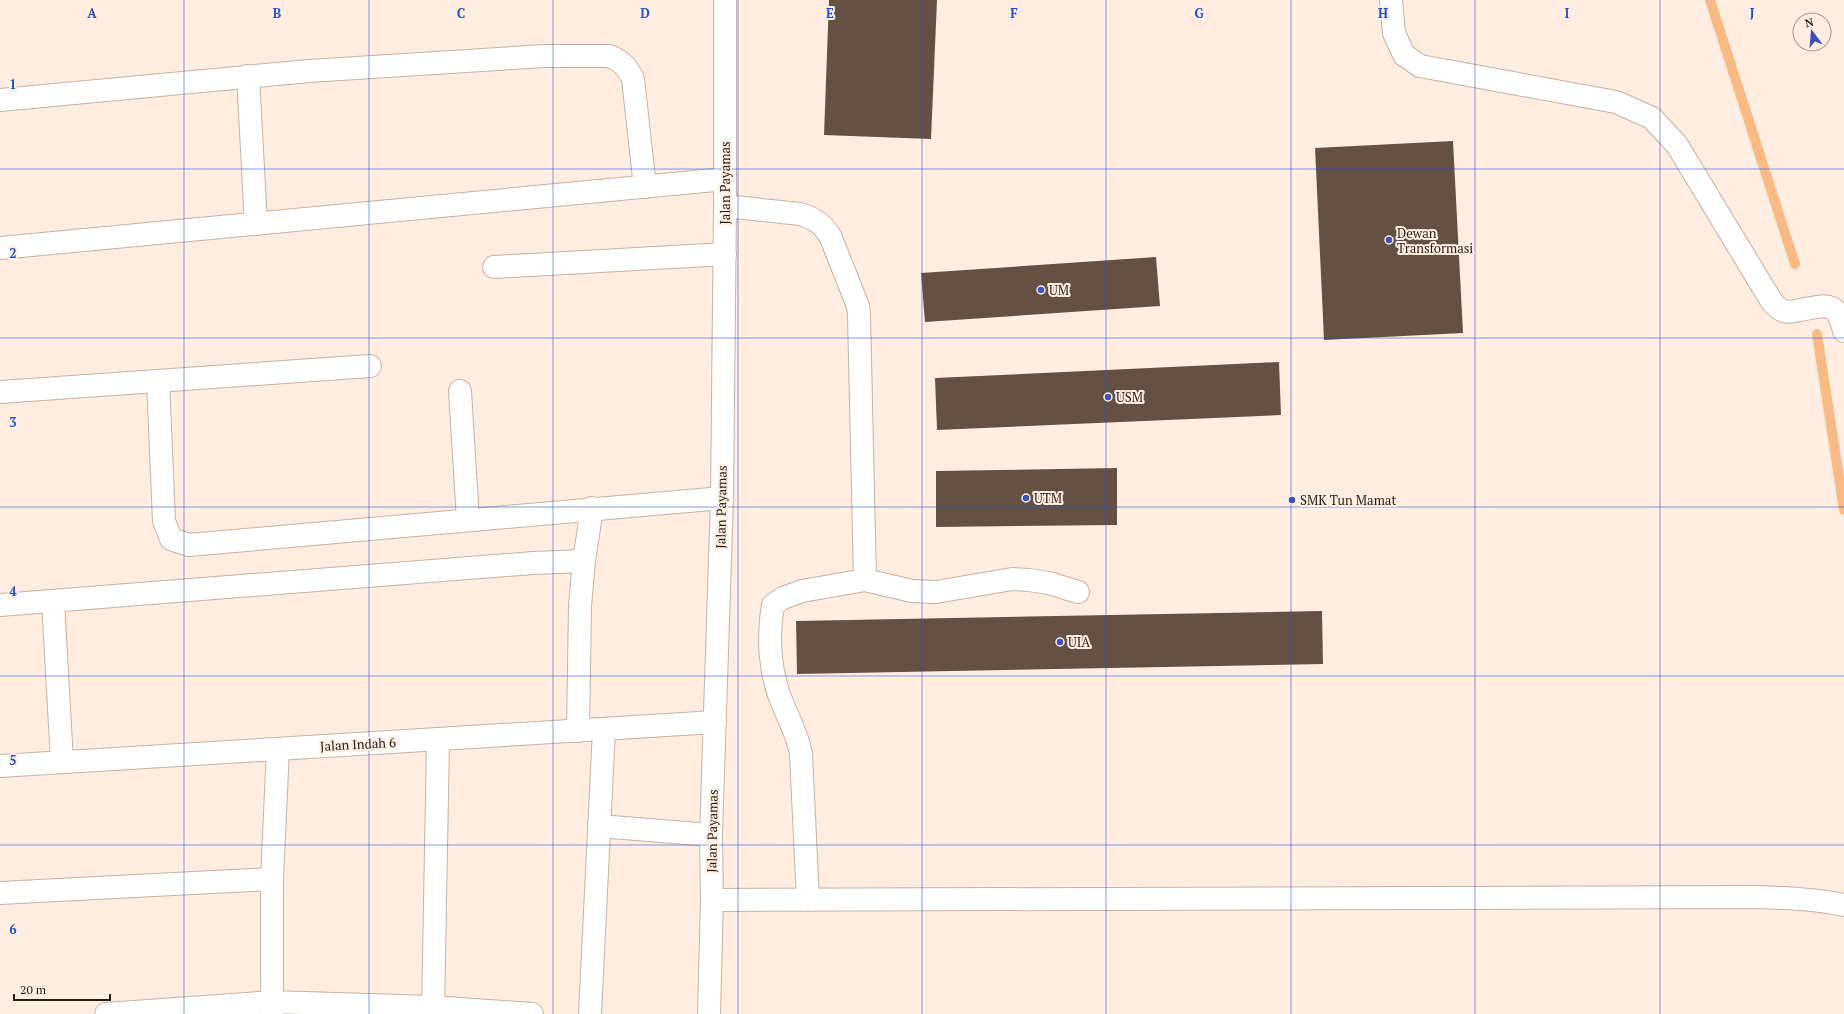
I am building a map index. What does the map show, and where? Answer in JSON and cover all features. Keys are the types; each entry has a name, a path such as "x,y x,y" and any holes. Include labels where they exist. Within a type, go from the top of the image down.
{"main road":[{"name":"Jalan Payamas","path":"709,1014 712,900 711,835 722,498 725,206 725,0"},
{"path":"1391,0 1394,33 1404,55 1420,66 1616,102 1652,118 1677,145 1772,302 1780,310 1790,312 1824,306 1832,307 1840,315 1844,332"},
{"path":"0,100 248,76 544,56 609,56 618,59 627,67 633,79 645,187"},
{"path":"248,76 256,224"},
{"path":"0,248 725,179"},
{"path":"725,206 800,214 810,217 818,222 831,238 858,306 860,315 865,580"},
{"path":"494,268 724,254"},
{"path":"0,392 370,366"},
{"path":"158,381 164,521 171,539 189,545 592,508 722,498"},
{"path":"460,391 468,520"},
{"path":"578,731 580,606 584,561 592,508"},
{"path":"0,605 533,563 584,561"},
{"path":"808,900 801,754 798,739 782,704 775,682 772,660 770,619 773,605 782,598 802,592 865,580 912,591 936,592 1012,579 1049,583 1078,592"},
{"path":"53,601 62,762"},
{"name":"Jalan Indah 6","path":"0,766 715,722"},
{"path":"590,1014 604,729"},
{"path":"433,1011 438,740"},
{"path":"272,1008 272,879 278,749"},
{"path":"600,826 711,835"},
{"path":"0,893 272,879"},
{"path":"712,900 1794,898 1844,905"},
{"path":"106,1014 272,1008 532,1014"}],"building":[{"path":"829,0 937,0 931,139 824,135"},
{"name":"Dewan Transformasi","path":"1453,141 1463,333 1324,340 1315,148"},
{"name":"UM","path":"1156,257 1160,306 925,322 921,273"},
{"name":"USM","path":"1279,362 1281,415 937,430 935,378"},
{"name":"UTM","path":"1117,468 1117,525 936,527 936,471"},
{"name":"UIA","path":"1322,611 1323,664 797,674 796,621"}],"waterway":[{"path":"1710,0 1795,264"},
{"path":"1817,334 1844,510"}],"place":[{"name":"Dewan Transformasi","path":"1389,240"},
{"name":"UM","path":"1041,290"},
{"name":"USM","path":"1108,397"},
{"name":"UTM","path":"1026,498"},
{"name":"SMK Tun Mamat","path":"1292,500"},
{"name":"UIA","path":"1060,642"}]}
